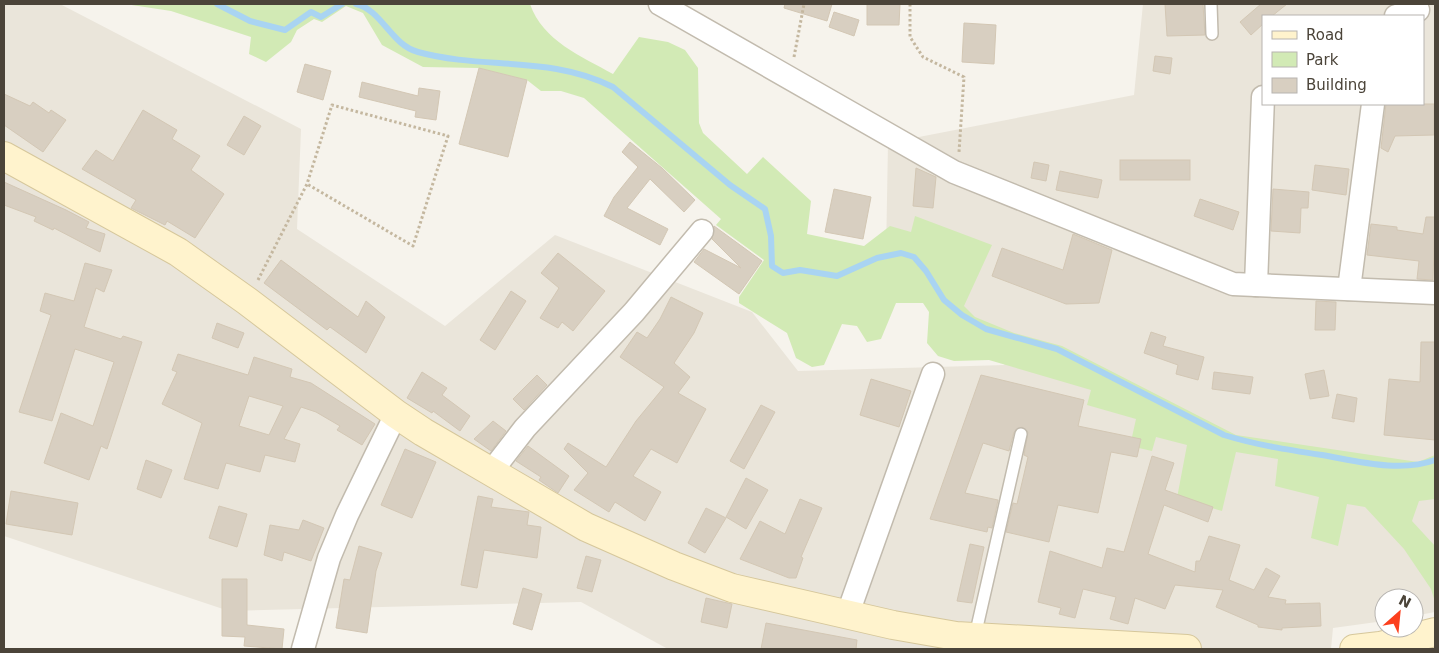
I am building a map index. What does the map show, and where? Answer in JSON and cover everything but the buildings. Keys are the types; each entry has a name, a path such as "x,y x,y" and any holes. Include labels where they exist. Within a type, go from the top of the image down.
{"street":[{"path":"660,4 792,81 957,173 1233,284 1435,293"},
{"path":"1400,15 1418,10"},
{"path":"1256,285 1263,105"},
{"path":"1349,289 1373,105"},
{"path":"4,156 178,252 247,301 396,414 586,527 674,566 732,588 847,616 902,627 975,636 1187,649"},
{"path":"491,472 525,428 634,312 702,231"},
{"path":"847,616 934,374"},
{"path":"303,649 329,558 347,515 396,414"},
{"path":"1372,648 1435,632"}],"lane":[{"path":"1211,4 1212,34"},
{"path":"975,636 1021,434"}],"path":[{"path":"792,81 804,4"},
{"path":"910,4 910,37 923,57 964,77 957,173"},
{"path":"247,301 307,184 332,105 448,136 414,246 307,184"}],"shaded area":[{"path":"4,4 60,4 301,129 297,229 445,326 555,235 752,312 798,371 1005,365 886,255 888,143 1134,95 1143,4 1435,4 1435,612 1424,614 1424,588 1374,588 1374,622 1333,628 1331,649 668,649 581,602 229,611 4,536"}],"green space":[{"path":"125,4 530,4 536,17 554,38 576,54 613,74 639,37 668,42 685,50 698,68 699,123 703,133 747,174 763,157 811,201 807,234 864,246 890,226 911,232 915,216 992,245 964,306 975,317 1014,333 1062,346 1236,435 1418,462 1435,455 1435,499 1419,501 1412,521 1435,546 1435,602 1431,589 1404,549 1365,507 1347,504 1338,546 1311,538 1319,497 1275,486 1278,459 1236,452 1222,511 1177,498 1187,445 1156,437 1152,451 1130,446 1136,419 1087,405 1091,390 989,360 954,361 938,356 927,343 929,312 923,303 896,303 881,339 867,342 857,326 842,324 824,365 812,367 796,358 787,333 739,303 739,297 764,260 716,225 721,219 584,98 561,91 541,91 527,80 479,68 423,67 382,45 363,13 346,6 322,22 314,19 297,30 291,42 266,62 249,54 251,37 171,11"}],"waterway":[{"path":"217,4 250,21 285,30 311,12 321,17 342,4"},
{"path":"356,4 365,7 373,13 401,42 418,52 467,61 541,67 565,71 589,77 613,87 730,185 765,209 771,236 772,266 783,273 800,270 837,276 877,258 901,253 914,257 926,271 944,300 962,315 986,329 1057,349 1224,435 1273,447 1378,465 1408,466 1435,460"}]}
